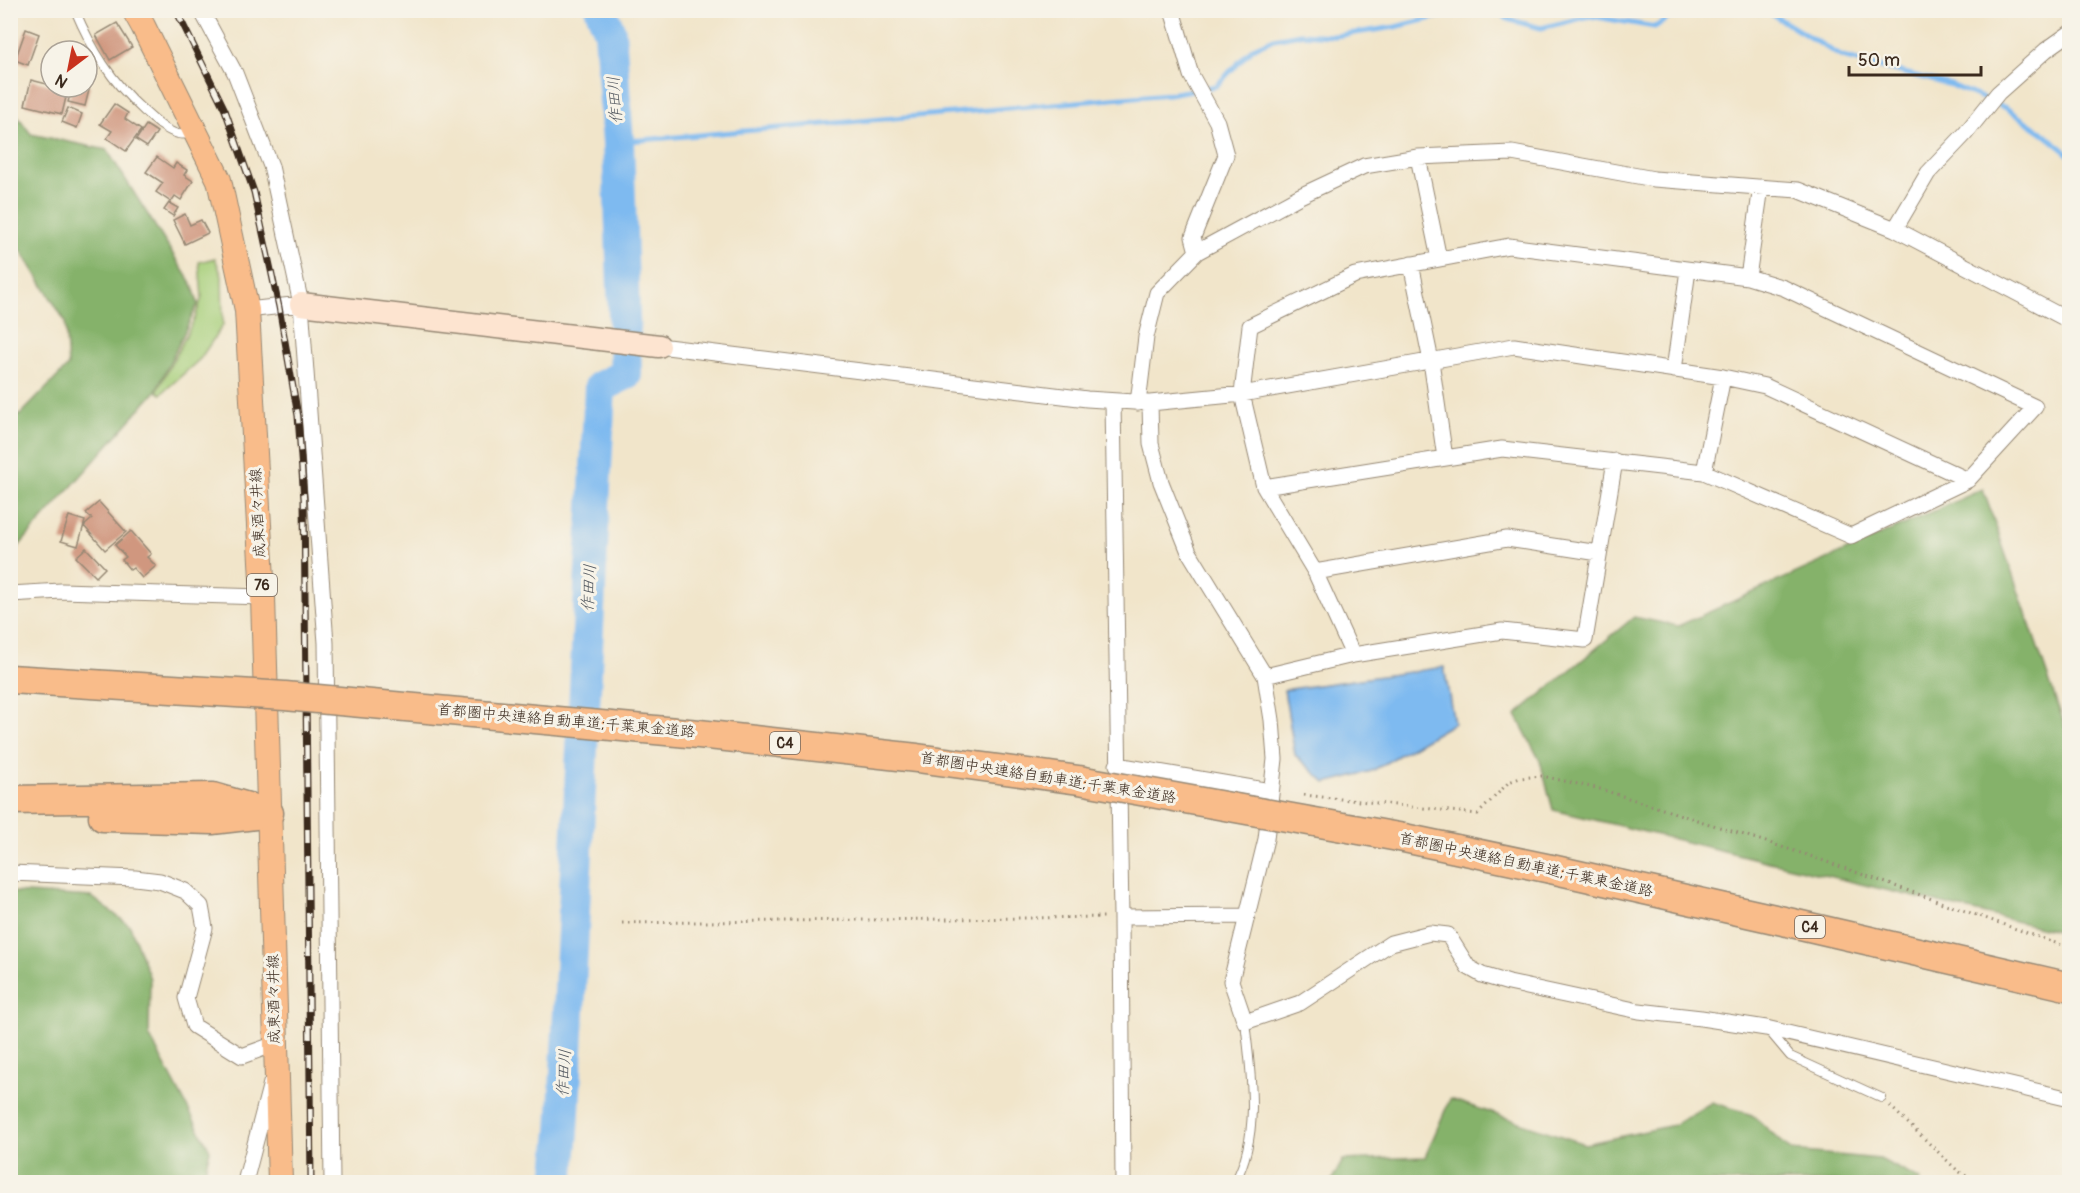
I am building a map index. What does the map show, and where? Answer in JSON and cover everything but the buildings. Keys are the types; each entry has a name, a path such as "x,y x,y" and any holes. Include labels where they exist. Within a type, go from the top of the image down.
{"highway":[{"name":"首都圏中央連絡自動車道;千葉東金道路","path":"10,679 285,696 699,734 917,758 1091,782 1393,836 1551,869 2070,987"},
{"path":"10,800 213,797 269,813"},
{"path":"10,816 212,820 269,813"}],"main road":[{"name":"成東酒々井線","path":"134,10 219,180 247,310 263,597 280,1182"}],"street":[{"path":"201,10 235,73 271,166 301,304 326,643 332,1182"},
{"path":"1172,10 1191,75 1217,122 1226,155 1193,237 1197,252"},
{"path":"1895,229 1928,173 1965,134 1998,93 2046,50 2070,33"},
{"path":"2070,321 1895,229 1798,190 1654,179 1512,153 1418,157 1364,166 1300,196 1197,252 1156,293 1146,337 1144,403 1161,482 1189,552 1265,676 1275,759 1266,839 1231,981 1245,1022 1300,1003 1391,943 1430,933 1448,935 1468,967 1482,975 1639,1011 1766,1028 2070,1099"},
{"path":"1418,157 1439,259"},
{"path":"1748,277 1761,187"},
{"path":"1264,487 1502,449 1704,472 1851,536 1968,480 2035,407 1784,288 1748,277 1509,246 1355,275 1250,326 1242,394 1264,487 1315,572 1353,655"},
{"path":"1411,264 1431,361 1445,458"},
{"path":"1674,370 1688,270"},
{"path":"247,310 301,304 572,334 1144,403 1242,394 1514,346 1723,377 1765,386 1968,480"},
{"path":"1704,472 1723,377"},
{"path":"1113,401 1123,1182"},
{"path":"1265,676 1353,655 1502,631 1585,640 1615,461"},
{"path":"1315,572 1507,539 1599,553"},
{"path":"10,594 61,591 263,597"},
{"path":"1117,765 1270,791"},
{"path":"10,873 135,878 160,881 184,891 201,906 205,928 186,998 194,1026 243,1056 275,1044"},
{"path":"1121,917 1247,916"},
{"path":"245,1182 276,1068"}],"lane":[{"path":"75,10 87,38 105,68 132,99 157,123 178,134 197,135"},
{"path":"1235,1182 1242,1170 1252,1124 1251,1076 1245,1022"},
{"path":"1766,1028 1790,1056 1882,1098"}],"path":[{"path":"1304,795 1478,814 1509,782 1520,778 1542,776 1600,789 1810,856 2070,948"},
{"path":"622,923 1121,917"},
{"path":"1882,1098 1958,1171 1976,1182"}],"green space":[{"path":"11,107 31,134 107,150 193,286 198,304 156,391 11,555 11,408 19,416 68,366 65,321 11,234"},
{"path":"215,258 222,276 223,325 200,359 161,394 157,391 195,318 202,297 199,262"},
{"path":"1983,489 2069,738 2069,934 1553,810 1540,761 1516,715 1634,617 1678,626"},
{"path":"11,892 92,897 130,926 150,979 149,1035 210,1150 206,1166 209,1182 11,1182"},
{"path":"1450,1099 1585,1144 1674,1125 1712,1102 1752,1115 1792,1151 1880,1159 1921,1180 1920,1182 1331,1182 1343,1160 1425,1157"}],"water":[{"path":"1444,667 1454,723 1372,771 1326,783 1295,755 1284,690"}],"waterway":[{"name":"作田川","path":"558,1182 563,1132 600,387 626,374 618,142 610,32 601,10"},
{"path":"618,142 1169,94 1216,86 1253,48 1274,39 1300,34 1335,36 1395,27 1465,10"},
{"path":"1497,10 1507,19 1541,28 1590,16 1655,27 1681,10"},
{"path":"1743,10 1770,13 1842,57 1951,85 2006,108 2043,133 2070,157"}],"railway":[{"path":"176,10 225,110 254,192 279,307 298,416 304,499 311,1182"}]}
